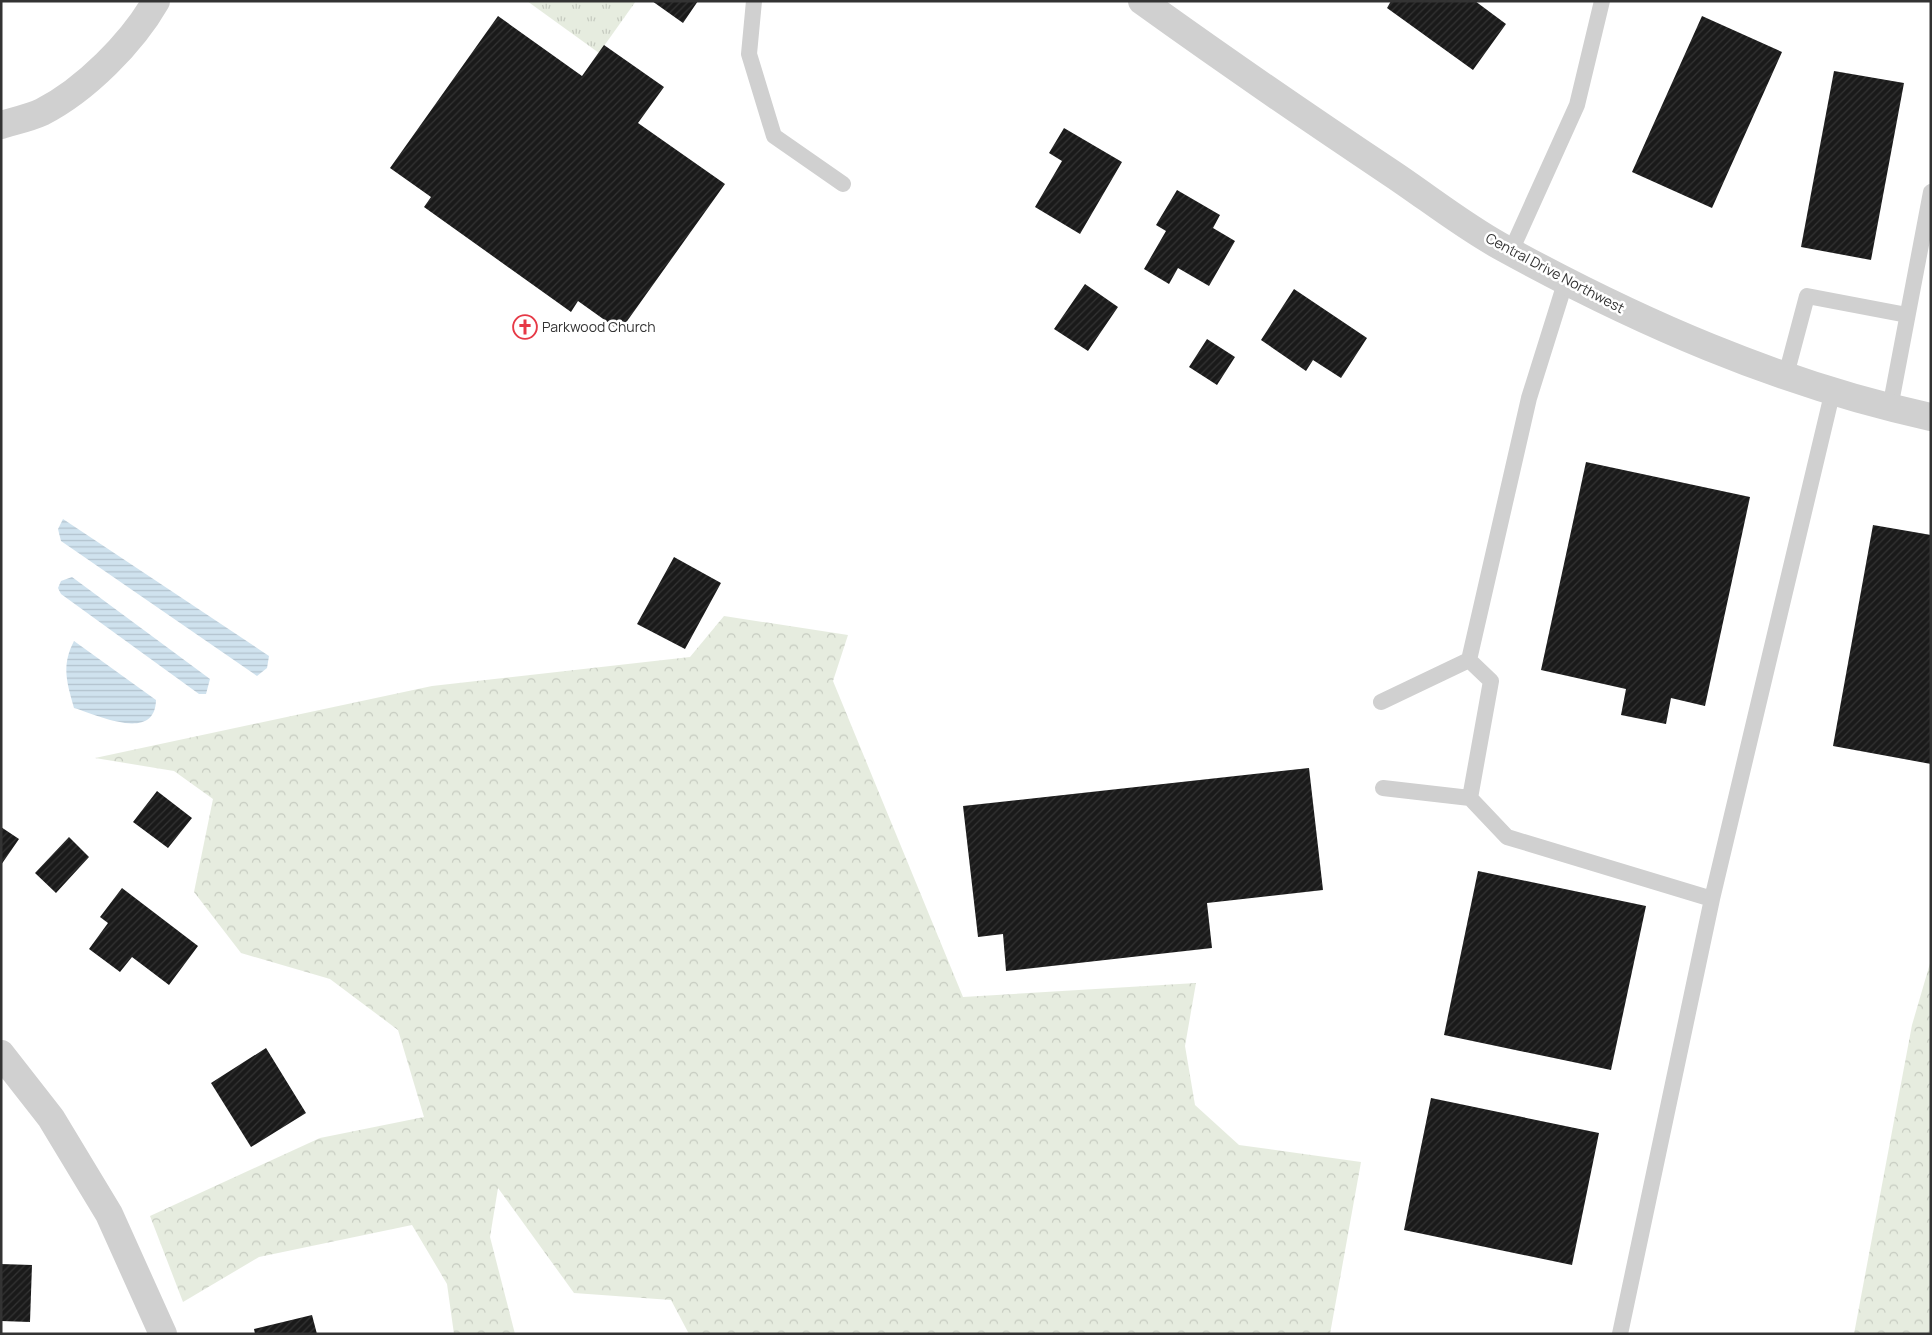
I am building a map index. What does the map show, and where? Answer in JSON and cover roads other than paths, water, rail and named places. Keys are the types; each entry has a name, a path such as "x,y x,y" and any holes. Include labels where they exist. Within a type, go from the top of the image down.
{"street":[{"path":"1,125 40,113 66,98 120,51 144,23 156,1"},
{"name":"Central Drive Northwest","path":"1142,1 1270,92 1511,251 1566,280 1655,326 1731,358 1890,408 1931,417"},
{"path":"1,1054 51,1118 109,1214 163,1334"}],"lane":[{"path":"754,1 749,54 774,136 843,184"},
{"path":"1511,251 1577,105 1602,1"},
{"path":"1890,408 1931,192"},
{"path":"1469,660 1529,398 1566,280"},
{"path":"1786,376 1807,296 1907,316"},
{"path":"1620,1334 1712,899 1833,390"},
{"path":"1381,702 1469,660"},
{"path":"1469,660 1491,681 1470,798"},
{"path":"1383,788 1470,798 1506,837 1712,899"}],"water":[{"path":"63,519 269,656 267,668 257,676 61,541 58,529"},
{"path":"72,577 210,679 206,694 199,694 61,594 58,588 61,581"},
{"path":"74,641 156,700 153,713 146,720 136,723 124,723 74,708 67,682 66,667"}],"place":[{"name":"Parkwood Church","path":"525,327"}]}
